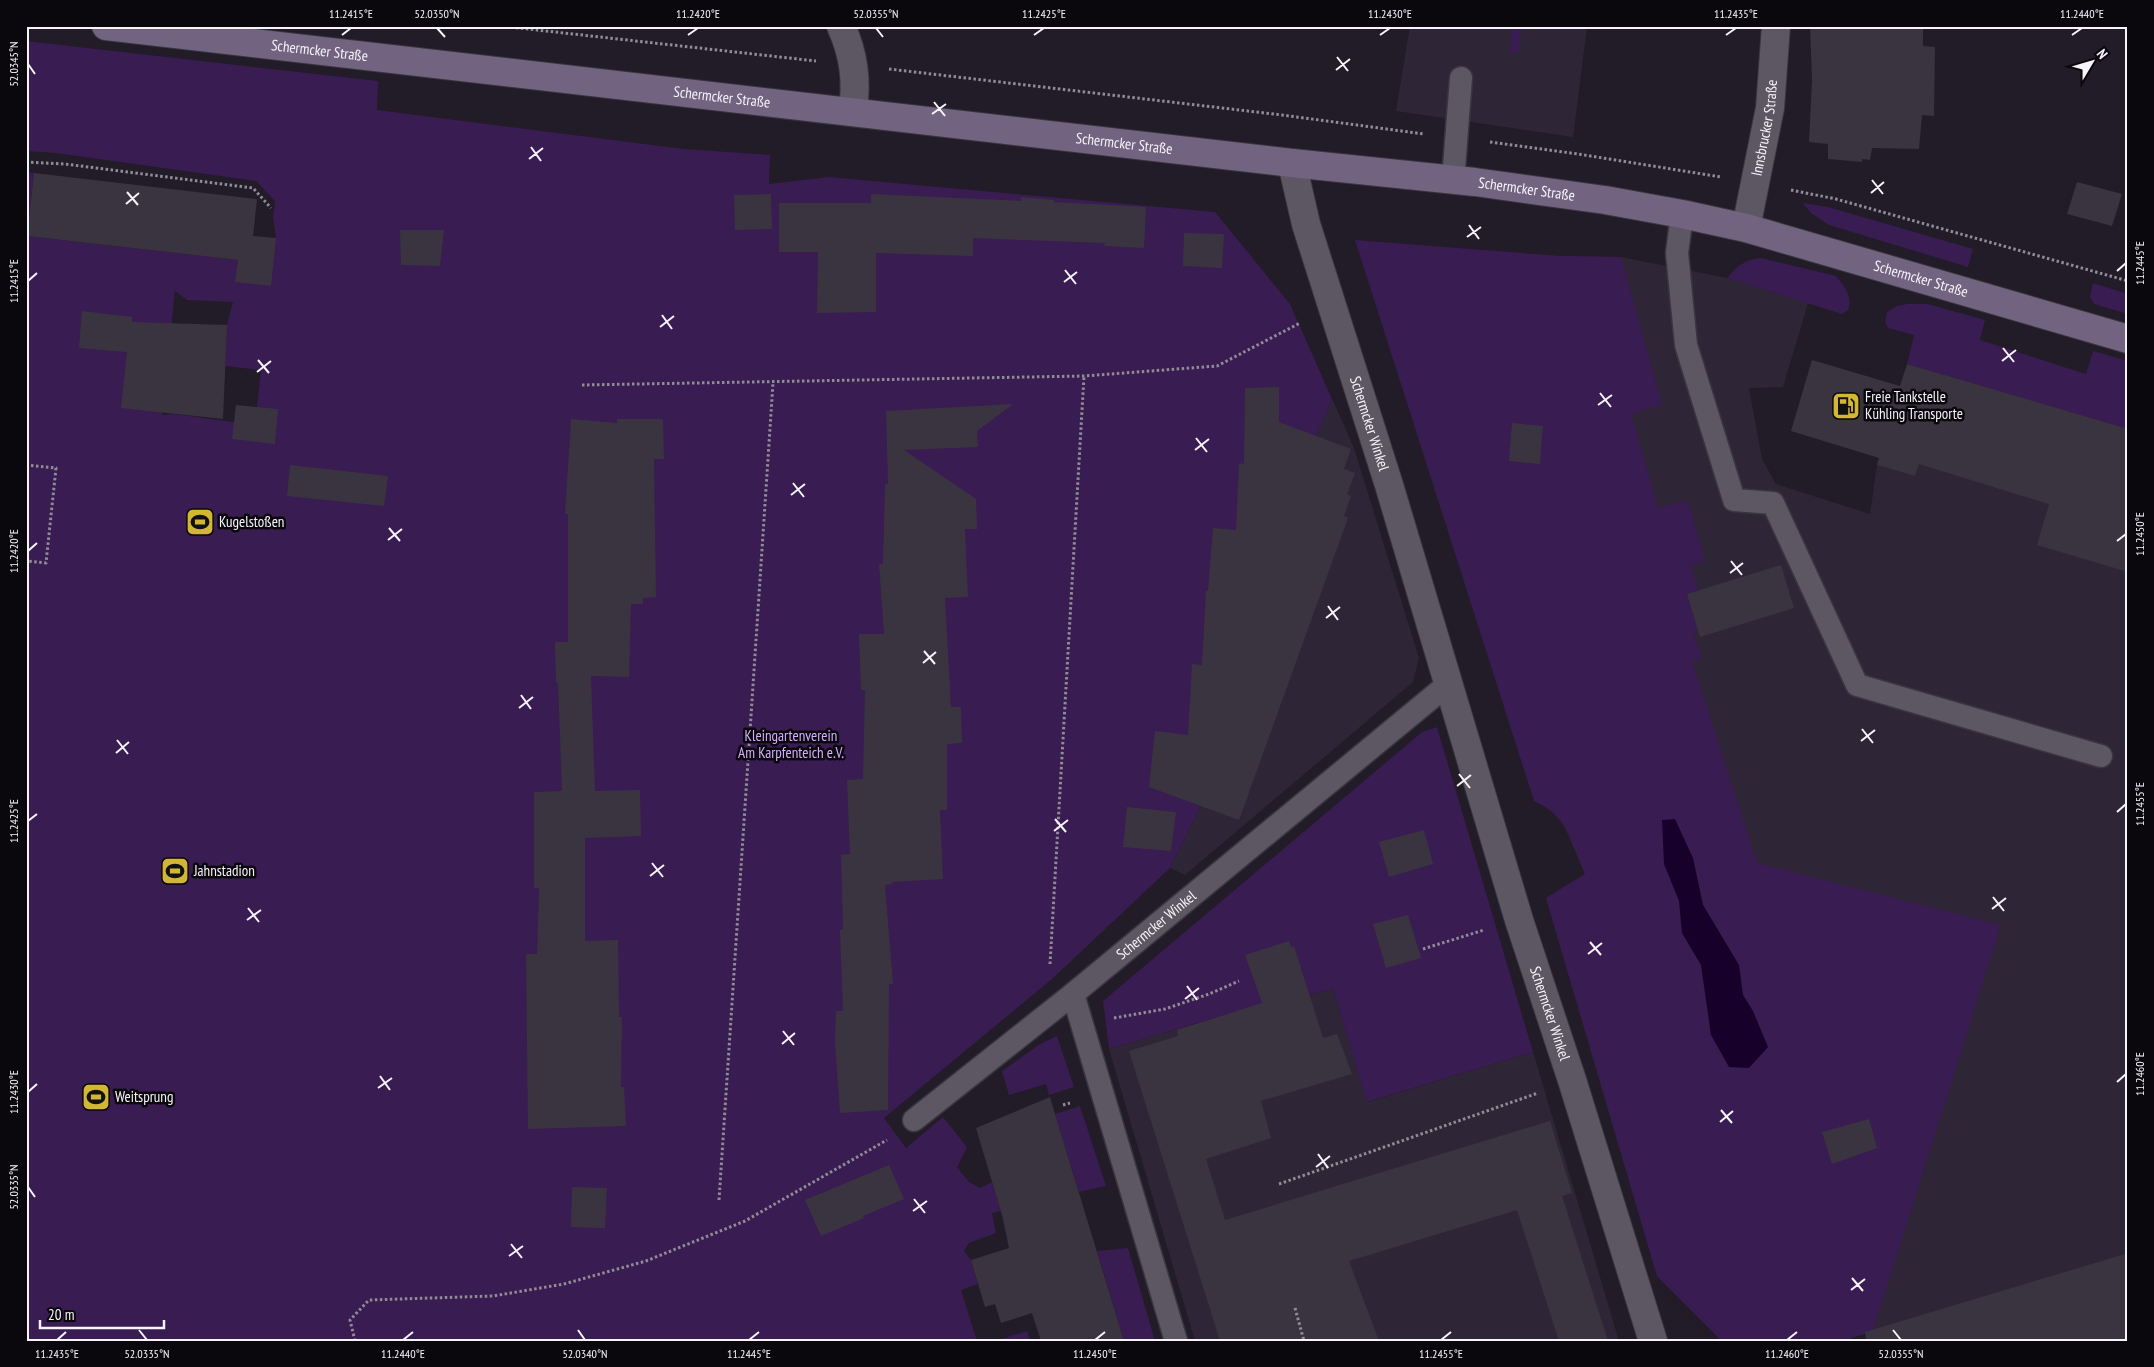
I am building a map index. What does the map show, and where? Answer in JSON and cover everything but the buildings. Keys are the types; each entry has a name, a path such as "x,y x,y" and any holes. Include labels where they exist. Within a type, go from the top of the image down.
{"main road":[{"name":"Schermcker Straße","path":"106,26 1453,180 1605,200 1746,228 2128,339"}],"street":[{"path":"841,26 848,42 854,65 856,87 854,111"},
{"name":"Innsbrucker Straße","path":"1746,228 1770,108 1776,26"},
{"name":"Schermcker Winkel","path":"1292,163 1306,224 1389,485 1518,920 1572,1080 1653,1341"}],"lane":[{"path":"1453,180 1461,78"},
{"path":"1682,214 1677,253 1686,345 1734,500 1773,502 1857,685 2101,756"},
{"name":"Schermcker Winkel","path":"914,1120 1074,994 1447,685"},
{"path":"1074,994 1176,1341"}],"path":[{"path":"26,162 65,164 253,188 271,208"},
{"path":"582,385 1084,376 1217,366 1332,309"},
{"path":"1050,964 1084,376"},
{"path":"719,1200 773,383"},
{"path":"26,465 56,468 46,563 26,561"},
{"path":"1423,949 1518,920"},
{"path":"1082,1023 1165,1009 1209,994 1239,981"},
{"path":"1280,1184 1508,1105 1572,1080"},
{"path":"354,1341 350,1320 369,1300 493,1296 564,1284 646,1261 745,1221 883,1144 914,1120"},
{"path":"1295,1308 1304,1341"}],"shaded area":[{"path":"1410,26 1587,26 1573,137 1396,111"},
{"path":"1560,256 1621,257 1727,278 1808,303 1783,387 1749,388 1762,459 1776,484 1870,514 1877,465 1915,476 1945,374 1956,378 2128,392 2128,1253 1842,1341 1722,1341 1657,1276 1546,898 1585,874 1562,821"},
{"path":"1332,399 1354,448 1419,658 1413,682 1185,875 1170,868 1201,806 1306,459"},
{"path":"1675,819 1693,858 1703,905 1739,965 1743,995 1753,1011 1768,1047 1749,1068 1729,1067 1711,1035 1701,965 1682,933 1679,901 1664,864 1662,820"},
{"path":"1333,989 1368,1102 1533,1052 1619,1341 1195,1341 1109,1049 1218,1017"}],"green space":[{"path":"1513,26 1522,26 1518,53 1509,52"},
{"name":"Kleingartenverein Am Karpfenteich e.V.","path":"26,41 378,81 377,110 684,149 770,155 769,184 829,177 1215,212 1290,304 1332,399 1307,458 1201,806 1170,868 1052,979 884,1118 906,1148 943,1117 967,1147 957,1167 969,1182 980,1188 992,1182 1001,1211 992,1213 996,1233 969,1243 964,1251 971,1260 978,1284 961,1290 977,1341 26,1341 26,172 34,173 27,236 238,260 236,282 276,238 273,218 275,201 256,181 56,153 26,151","holes":["175,291 187,300 233,302 227,325 225,366 261,370 255,425 174,414 162,415"]},
{"path":"1803,203 1828,207 1973,249 1968,267 1829,225 1811,213"},
{"path":"1355,240 1560,256 1621,257 1662,405 1631,414 1658,508 1687,500 1705,561 1691,565 1698,590 1687,594 1698,630 1693,632 1702,658 1692,661 1757,863 2001,925 1873,1331 1842,1341 1722,1341 1657,1276 1546,898 1585,874 1572,841 1561,822 1545,807 1534,801","holes":["1693,858 1703,905 1739,965 1743,995 1753,1011 1711,1035 1701,965 1682,933 1679,901"]},
{"path":"1761,258 1836,276 1849,296 1848,310 1842,314 1727,278 1741,264"},
{"path":"2093,283 2128,294 2128,314 2094,304 2090,297"},
{"path":"1928,304 1985,320 1980,340 2086,374 2093,351 2128,361 2128,429 1907,364 1914,335 1888,328 1885,322 1887,312 1897,306"},
{"path":"1437,727 1533,1052 1367,1102 1333,989 1218,1017 1109,1049 1103,1001 1422,732"},
{"path":"1057,1036 1074,1087 1049,1095 1046,1084 1009,1095 1002,1071 1040,1044"},
{"path":"1080,1106 1106,1186 1079,1192 1055,1114"},
{"path":"1128,1248 1155,1341 1124,1341 1097,1251"},
{"path":"1027,1331 1030,1341 995,1341"}],"place":[{"name":"Freie Tankstelle Kühling Transporte","path":"1846,406"},
{"name":"Kugelstoßen","path":"200,522"},
{"name":"Jahnstadion","path":"175,871"},
{"name":"Weitsprung","path":"96,1097"}]}
